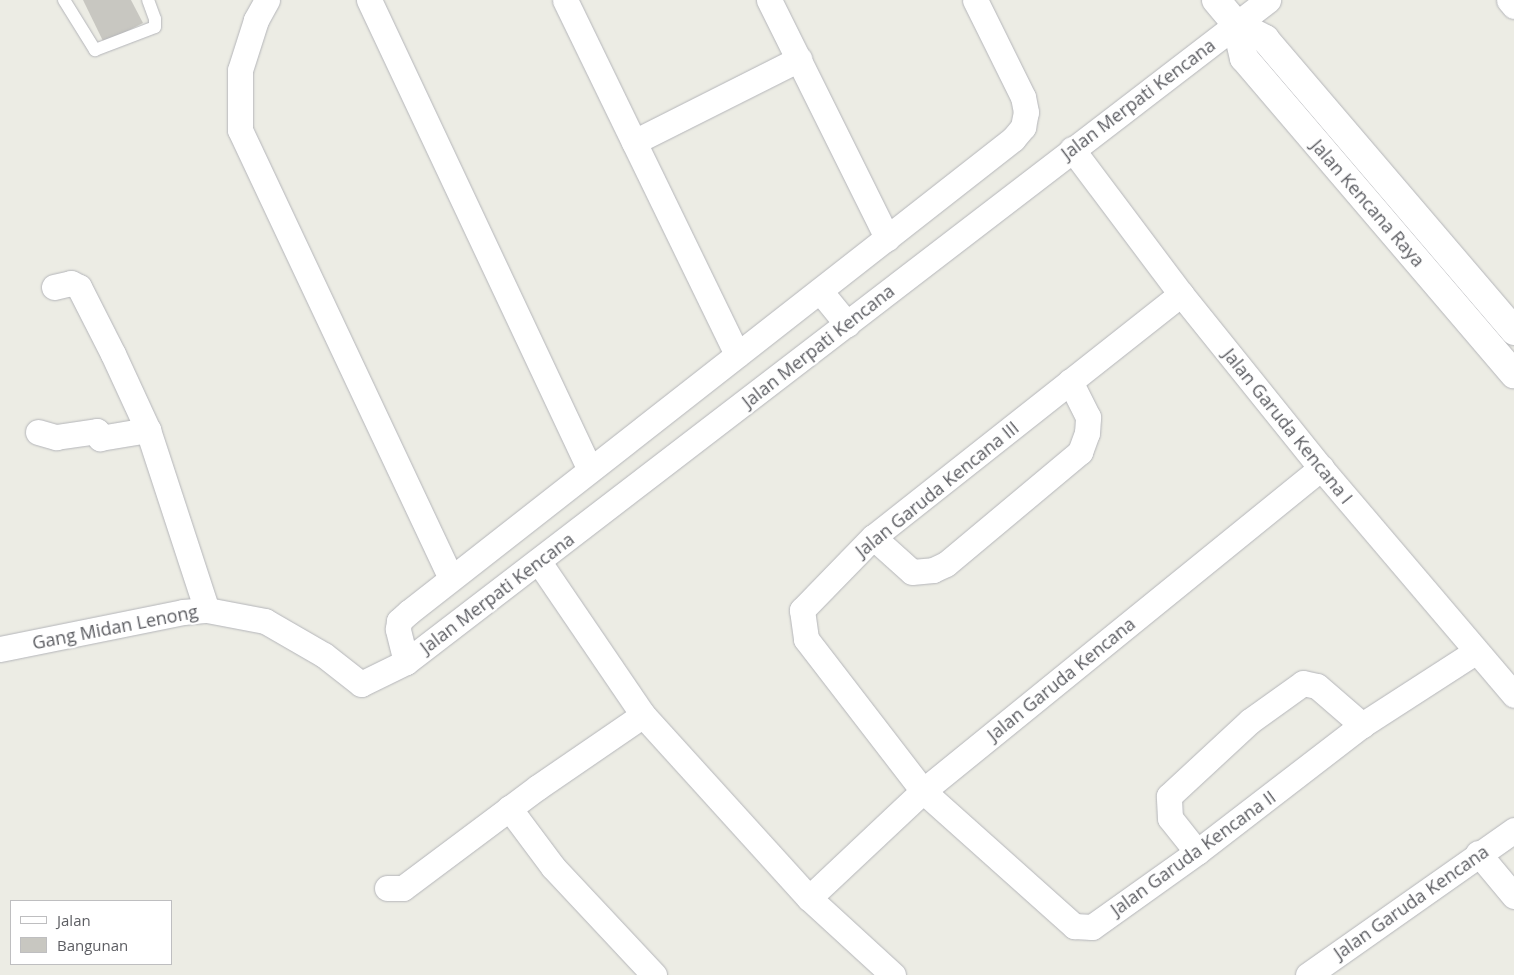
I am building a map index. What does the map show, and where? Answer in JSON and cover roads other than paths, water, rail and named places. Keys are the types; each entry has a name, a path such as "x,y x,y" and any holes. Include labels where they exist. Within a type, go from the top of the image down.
{"street":[{"path":"267,0 256,20 240,70 240,130 452,578"},
{"path":"369,0 590,470"},
{"path":"565,0 737,355"},
{"path":"769,0 887,238"},
{"path":"406,662 399,621 1013,139 1023,127 1026,112 1023,97 975,0"},
{"name":"Jalan Kencana Raya","path":"1216,0 1236,24 1265,39 1514,331"},
{"name":"Jalan Merpati Kencana","path":"361,684 406,662 539,562 1072,149 1268,0"},
{"path":"1509,0 1514,6"},
{"name":"Jalan Kencana Raya","path":"1236,24 1244,58 1514,374"},
{"path":"634,142 799,59"},
{"name":"Jalan Garuda Kencana I","path":"1072,149 1181,294 1321,468 1475,652 1514,694"},
{"path":"54,287 71,282 79,287 148,430 208,610"},
{"path":"820,290 847,324"},
{"name":"Jalan Garuda Kencana III","path":"923,791 806,640 802,610 873,537 1181,294"},
{"path":"873,537 912,572 933,570 946,564 1080,452 1087,433 1088,417 1070,381"},
{"path":"38,432 56,437 97,431 100,438 148,430"},
{"name":"Jalan Garuda Kencana","path":"809,898 923,791 1321,468"},
{"path":"539,562 643,715 809,898 893,975"},
{"name":"Gang Midan Lenong","path":"0,649 183,612 208,610 265,621 324,656 361,684"},
{"name":"Jalan Garuda Kencana II","path":"923,791 1074,926 1092,927 1197,852 1362,726 1475,652"},
{"path":"1197,852 1170,818 1169,796 1250,721 1304,683 1317,686 1362,726"},
{"path":"387,888 402,888 509,808 643,715"},
{"path":"509,808 553,867 654,975"},
{"name":"Jalan Garuda Kencana","path":"1308,975 1478,853 1514,830"},
{"path":"1478,853 1514,896"}],"lane":[{"path":"64,0 95,50 154,27 155,19 148,0"}]}
